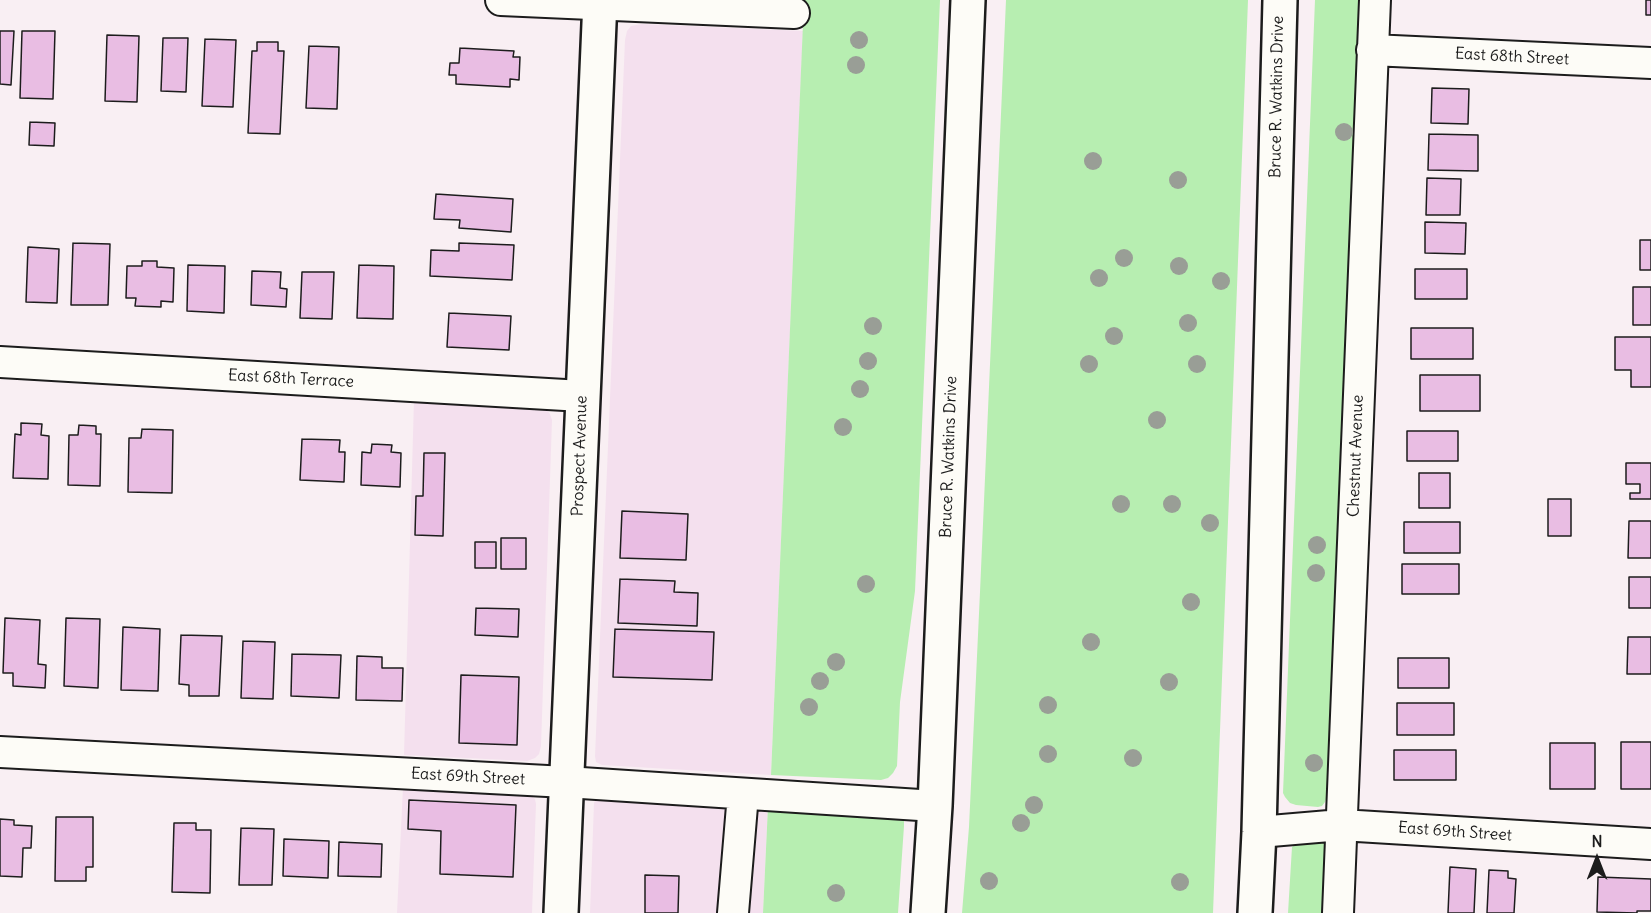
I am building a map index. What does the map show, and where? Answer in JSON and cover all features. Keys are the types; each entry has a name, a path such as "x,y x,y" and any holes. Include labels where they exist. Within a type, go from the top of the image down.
{"main road":[{"name":"Bruce R. Watkins Drive","path":"928,913 935,806 968,0"},
{"name":"Bruce R. Watkins Drive","path":"1255,913 1280,0"},
{"name":"Prospect Avenue","path":"561,913 600,3"}],"street":[{"path":"501,0 794,13"},
{"name":"Chestnut Avenue","path":"1338,913 1374,0"},
{"name":"East 68th Street","path":"1372,50 1651,63"},
{"name":"East 68th Terrace","path":"0,362 582,396"},
{"name":"East 69th Street","path":"0,752 566,782 935,806"},
{"path":"734,913 743,794"},
{"name":"East 69th Street","path":"1258,832 1341,825 1651,844"}],"shaded area":[{"path":"642,24 803,31 771,775 602,765 596,762 625,40 631,26"},
{"path":"414,399 546,409 552,420 541,746 539,754 527,761 404,755"},
{"path":"403,787 530,795 535,799 532,913 397,913"},
{"path":"602,795 768,806 763,913 590,913 594,803"}],"green space":[{"path":"804,0 940,0 915,591 900,702 897,766 888,778 881,780 771,775"},
{"path":"1006,0 1248,0 1213,913 962,913 969,827"},
{"path":"1315,0 1359,0 1328,794 1322,806 1318,807 1290,803 1283,793"},
{"path":"768,806 900,816 904,820 904,826 898,913 763,913"},
{"path":"1320,839 1326,848 1323,913 1288,913 1292,847 1297,843"}],"building":[{"path":"1646,0 1651,0 1651,15 1646,15"},
{"path":"0,31 14,31 11,85 0,84"},
{"path":"22,31 55,31 53,99 20,98"},
{"path":"107,35 139,36 137,102 105,101"},
{"path":"163,38 188,38 186,92 161,91"},
{"path":"205,39 236,40 233,107 202,106"},
{"path":"257,42 278,42 278,51 284,51 280,134 248,133 252,51 257,51"},
{"path":"309,46 339,47 337,109 306,108"},
{"path":"460,48 514,51 513,57 520,57 519,80 510,79 510,87 456,84 456,75 449,75 450,63 459,63"},
{"path":"1432,88 1469,89 1468,124 1431,123"},
{"path":"30,122 55,123 54,146 29,145"},
{"path":"1429,134 1478,135 1478,171 1428,170"},
{"path":"1427,178 1461,179 1460,215 1426,215"},
{"path":"436,194 513,199 511,232 459,228 460,220 434,219"},
{"path":"1425,222 1466,223 1465,254 1425,253"},
{"path":"1640,240 1651,240 1651,270 1640,270"},
{"path":"73,243 110,244 108,305 71,305"},
{"path":"459,243 514,245 512,280 430,276 431,250 459,251"},
{"path":"28,247 59,249 57,303 26,302"},
{"path":"142,261 157,261 157,267 174,268 173,302 161,301 161,307 135,306 136,298 126,298 127,266 142,266"},
{"path":"188,265 225,266 224,313 187,311"},
{"path":"359,265 394,266 393,319 357,318"},
{"path":"1415,269 1467,269 1467,299 1415,299"},
{"path":"252,271 281,272 280,288 287,289 286,307 251,305"},
{"path":"302,272 334,272 332,319 300,318"},
{"path":"1633,287 1651,287 1651,325 1633,325"},
{"path":"449,313 511,316 509,350 447,347"},
{"path":"1411,328 1473,328 1473,359 1411,359"},
{"path":"1615,337 1651,337 1651,387 1631,387 1631,370 1615,370"},
{"path":"1420,375 1480,375 1480,411 1420,411"},
{"path":"21,423 42,424 41,435 49,436 48,479 13,478 15,434 21,435"},
{"path":"79,425 96,426 96,434 101,434 100,486 68,485 69,435 78,435"},
{"path":"142,429 173,430 172,493 128,492 129,438 141,438"},
{"path":"1407,431 1458,431 1458,461 1407,461"},
{"path":"302,439 340,440 339,452 345,452 344,482 300,480"},
{"path":"372,444 392,445 391,452 401,453 400,487 361,485 362,452 371,453"},
{"path":"424,453 445,453 443,536 415,535 416,496 423,496"},
{"path":"1626,463 1651,463 1651,499 1630,499 1630,493 1640,493 1640,484 1626,484"},
{"path":"1419,473 1450,473 1450,508 1419,508"},
{"path":"1548,499 1571,499 1571,536 1548,536"},
{"path":"622,511 688,514 686,560 620,558"},
{"path":"1629,521 1651,521 1651,558 1628,558"},
{"path":"1404,522 1460,522 1460,553 1404,553"},
{"path":"501,538 526,538 526,569 501,569"},
{"path":"475,542 496,542 496,568 475,568"},
{"path":"1402,564 1459,564 1459,594 1402,594"},
{"path":"1629,577 1651,577 1651,608 1629,608"},
{"path":"620,579 675,581 674,592 698,593 697,626 618,623"},
{"path":"476,608 519,609 518,637 475,635"},
{"path":"5,618 40,620 38,664 46,665 45,688 13,686 13,673 3,673"},
{"path":"66,618 100,619 98,688 64,686"},
{"path":"123,627 160,629 158,691 121,690"},
{"path":"615,629 714,632 712,680 613,677"},
{"path":"181,635 222,636 219,696 189,696 189,685 179,684"},
{"path":"1628,637 1651,637 1651,674 1627,674"},
{"path":"243,641 275,642 273,699 241,698"},
{"path":"292,654 341,655 339,698 291,696"},
{"path":"357,656 382,657 382,668 403,668 402,701 356,700"},
{"path":"1398,658 1449,658 1449,688 1398,688"},
{"path":"461,675 519,677 517,745 459,743"},
{"path":"1397,703 1454,703 1454,735 1397,735"},
{"path":"1621,742 1651,742 1651,789 1621,789"},
{"path":"1550,743 1595,743 1595,789 1550,789"},
{"path":"1394,750 1456,750 1456,780 1394,780"},
{"path":"409,800 516,805 513,877 440,874 441,831 408,829"},
{"path":"56,817 93,817 93,867 86,867 86,881 55,881"},
{"path":"0,819 14,820 14,825 32,826 31,848 23,848 22,877 0,876"},
{"path":"174,823 196,823 196,830 211,830 210,893 172,892"},
{"path":"241,828 274,829 272,885 239,885"},
{"path":"284,839 329,841 328,878 283,876"},
{"path":"339,842 382,844 381,877 338,876"},
{"path":"1450,867 1476,869 1474,913 1448,913"},
{"path":"1489,870 1508,871 1508,878 1516,879 1514,913 1487,913"},
{"path":"645,875 679,876 678,913 645,913"},
{"path":"1598,877 1651,879 1651,911 1597,912"}]}
